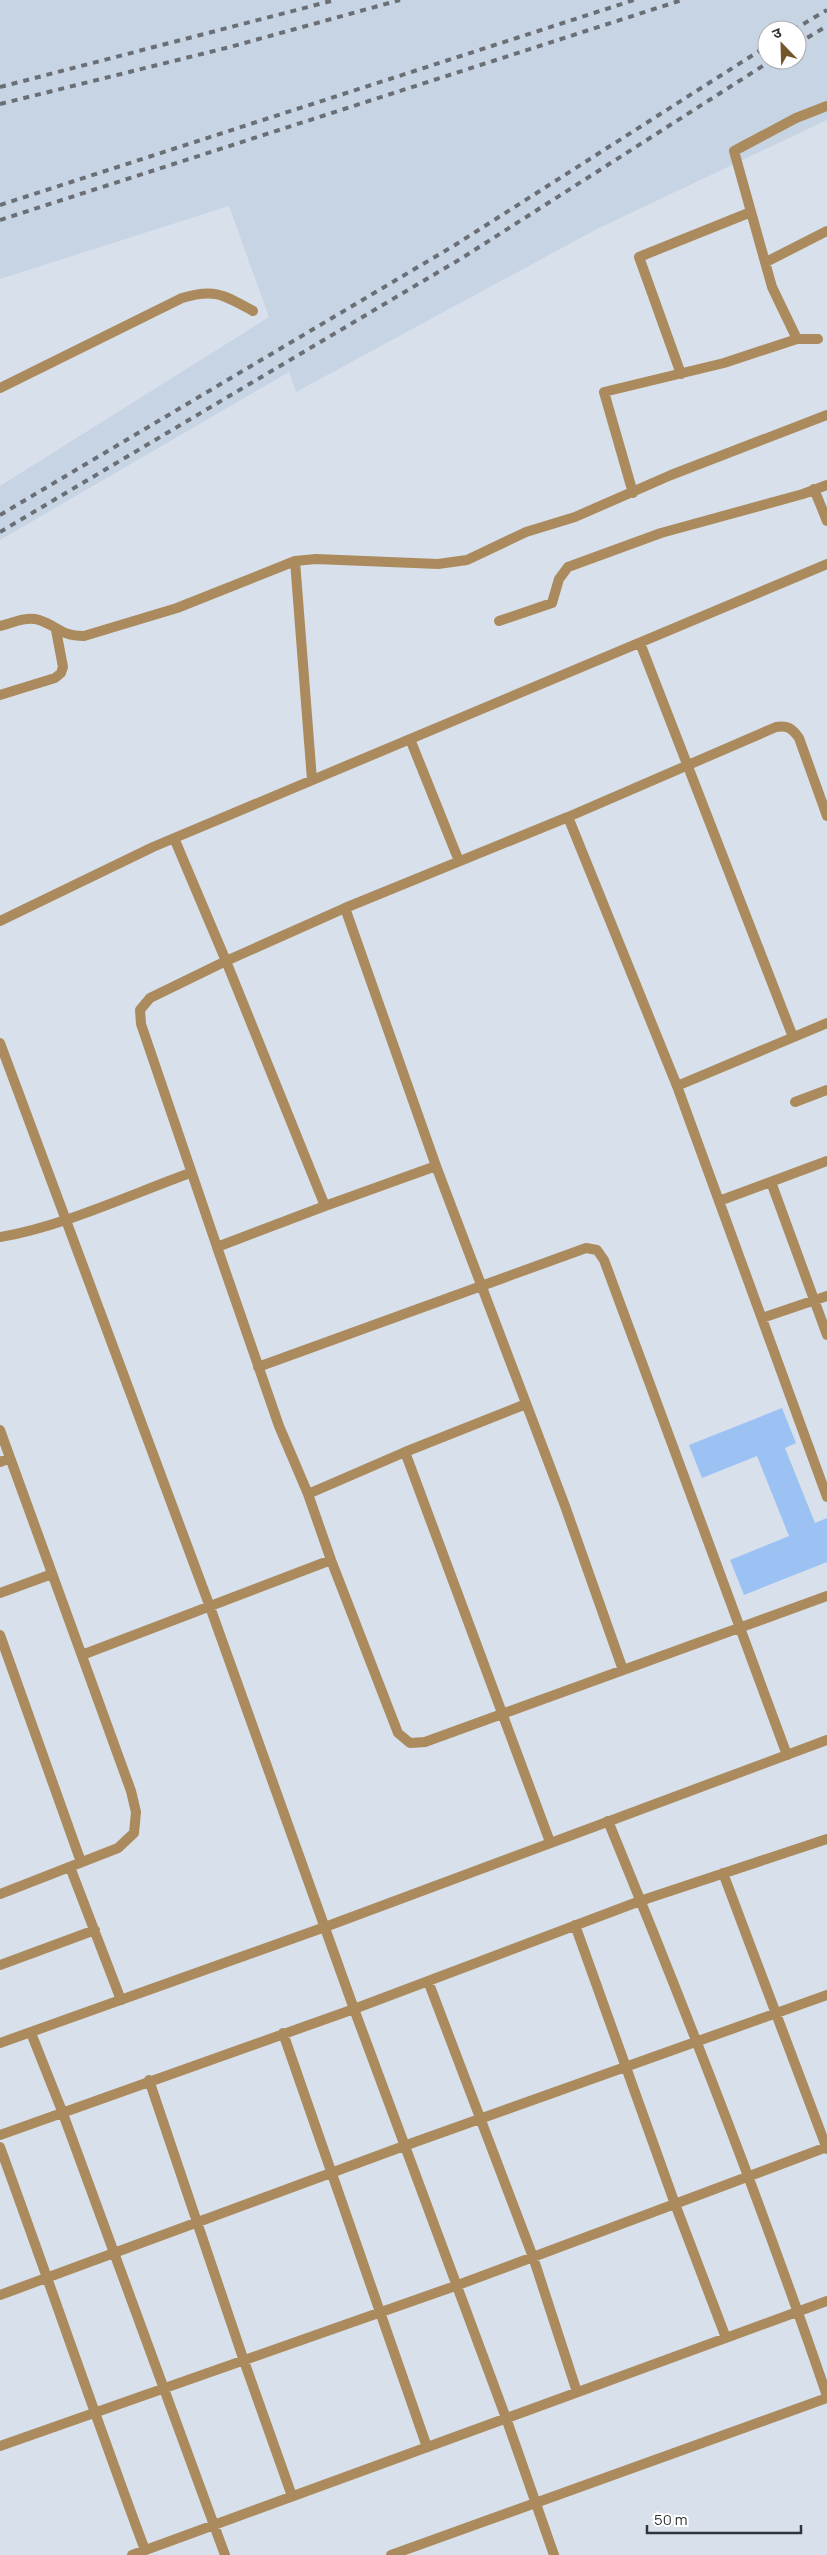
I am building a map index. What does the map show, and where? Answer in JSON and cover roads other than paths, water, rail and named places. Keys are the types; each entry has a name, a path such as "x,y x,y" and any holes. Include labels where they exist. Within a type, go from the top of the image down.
{"street":[{"path":"798,339 772,287 734,151 796,118 827,106"},
{"path":"681,374 638,257 751,212"},
{"path":"766,262 827,231"},
{"path":"0,388 182,298 202,292 220,293 253,310"},
{"path":"633,493 604,392 724,363 798,339 818,339"},
{"path":"0,626 27,619 40,620 69,636 84,636 177,608 294,561 316,559 452,563 476,557 526,532 575,517 633,493 671,474 827,415"},
{"path":"500,621 552,603 559,579 568,567 661,533 814,490 827,484"},
{"path":"814,490 827,521"},
{"path":"294,561 312,780"},
{"path":"0,921 174,838 827,564"},
{"path":"0,695 55,678 62,673 63,667 56,630"},
{"path":"640,644 689,765 793,1037"},
{"path":"827,816 799,738 793,730 785,726 776,727 568,817 345,908 226,961 150,998 140,1010 141,1024 190,1173 279,1426 308,1494 331,1560 398,1733 410,1743 424,1742 827,1596"},
{"path":"410,739 459,861"},
{"path":"568,817 677,1086 827,1497"},
{"path":"174,838 325,1206"},
{"path":"345,908 436,1166 526,1404 623,1670"},
{"path":"677,1086 827,1023"},
{"path":"0,1043 210,1607 404,2146 458,2285 554,2555"},
{"path":"795,1102 827,1090"},
{"path":"719,1201 827,1161"},
{"path":"217,1247 436,1166"},
{"path":"0,1237 20,1234 190,1173"},
{"path":"771,1182 827,1335"},
{"path":"258,1367 586,1248 597,1250 604,1260 787,1755"},
{"path":"762,1318 827,1296"},
{"path":"308,1494 405,1452 526,1404"},
{"path":"0,1430 5,1460 52,1574 131,1791 136,1812 134,1833 118,1848 0,1894"},
{"path":"405,1452 550,1842"},
{"path":"82,1655 331,1560"},
{"path":"0,1593 52,1574"},
{"path":"0,1635 81,1862"},
{"path":"0,2044 325,1927 827,1740"},
{"path":"391,2555 827,2397 798,2312 696,2041 608,1821"},
{"path":"0,2134 354,2009 640,1901 827,1839"},
{"path":"70,1867 122,2000"},
{"path":"0,2446 458,2285 827,2148 723,1873"},
{"path":"575,1925 675,2204 726,2338"},
{"path":"0,1965 95,1930"},
{"path":"428,1980 533,2257 577,2392"},
{"path":"0,2295 198,2224 332,2172 827,1995"},
{"path":"31,2033 115,2253 225,2555"},
{"path":"283,2033 332,2172 378,2313 427,2447"},
{"path":"149,2080 292,2496"},
{"path":"0,2147 48,2277 94,2413 145,2550"},
{"path":"132,2555 827,2301"}],"railway":[{"path":"0,87 335,0"},
{"path":"0,104 230,47 400,0"},
{"path":"0,205 634,0"},
{"path":"0,220 682,0"},
{"path":"807,22 827,10"},
{"path":"807,38 827,26"},
{"path":"0,515 455,245 757,52"},
{"path":"0,532 462,258 757,70"}]}
